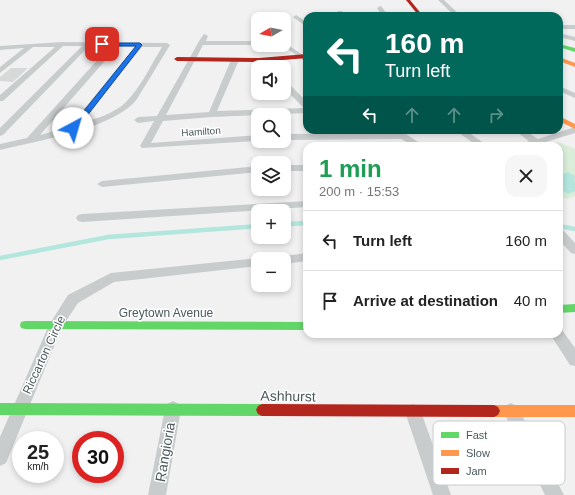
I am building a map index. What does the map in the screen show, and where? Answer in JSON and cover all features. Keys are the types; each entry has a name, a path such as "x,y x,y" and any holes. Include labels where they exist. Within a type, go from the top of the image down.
{"street":[{"path":"408,0 418,12"},
{"path":"441,0 454,12"},
{"path":"380,8 382,12"},
{"path":"296,16 303,22"},
{"path":"563,27 575,27"},
{"path":"563,35 575,39"},
{"path":"160,118 203,40 251,43"},
{"path":"0,99 62,44"},
{"path":"0,48 62,44 167,45 128,105 107,117 73,128 0,147"},
{"path":"0,133 88,44"},
{"path":"1,69 32,45"},
{"path":"31,139 115,45"},
{"path":"73,128 140,45"},
{"path":"563,46 575,50"},
{"path":"291,49 303,57"},
{"path":"6,57 19,56"},
{"path":"259,60 303,58"},
{"path":"177,59 251,60"},
{"path":"212,114 235,60"},
{"path":"563,60 575,65"},
{"path":"563,90 575,96"},
{"path":"291,91 303,102"},
{"path":"138,120 212,114 303,110"},
{"name":"Hamilton","path":"160,118 145,146 251,138"},
{"path":"563,120 575,127"},
{"path":"563,134 575,130"},
{"path":"291,137 370,134"},
{"path":"400,134 413,142"},
{"path":"465,134 477,142"},
{"path":"524,134 537,142 562,134"},
{"path":"291,168 303,168"},
{"path":"102,184 251,170"},
{"path":"82,218 303,204"},
{"path":"563,237 575,250"},
{"path":"291,259 303,258"},
{"name":"Riccarton Circle","path":"0,457 56,325 73,299 111,278 251,263"},
{"path":"563,309 575,308"},
{"name":"Greytown Avenue","path":"25,325 303,326"},
{"path":"560,338 575,360"},
{"name":"Ashhurst","path":"0,409 173,409 413,412 575,411"},
{"name":"Rangioria","path":"157,495 173,409"},
{"path":"511,411 516,421"},
{"path":"413,412 433,469"},
{"path":"439,485 442,495"},
{"path":"550,485 555,495"}],"shaded area":[{"path":"563,144 575,149 575,196 567,199 563,197"},
{"path":"568,172 575,176 575,191 568,194 563,191 563,174"}],"building":[{"path":"11,68 28,68 13,82 0,81 0,77"}],"waterway":[{"path":"291,224 303,223"},
{"path":"291,224 303,223"},
{"path":"0,258 108,237 251,227"},
{"path":"563,227 575,229"}],"traffic: fast":[{"path":"563,46 575,50"},
{"path":"563,309 575,308"},
{"path":"25,325 303,326"},
{"path":"0,409 262,410"}],"traffic: slow":[{"path":"563,60 575,65"},
{"path":"563,120 575,127"},
{"path":"494,411 575,411"}],"traffic: jam":[{"path":"408,0 418,12"},
{"path":"177,59 259,60 303,56"},
{"path":"262,410 494,411"}],"route":[{"path":"73,128 140,45 102,44"}]}
